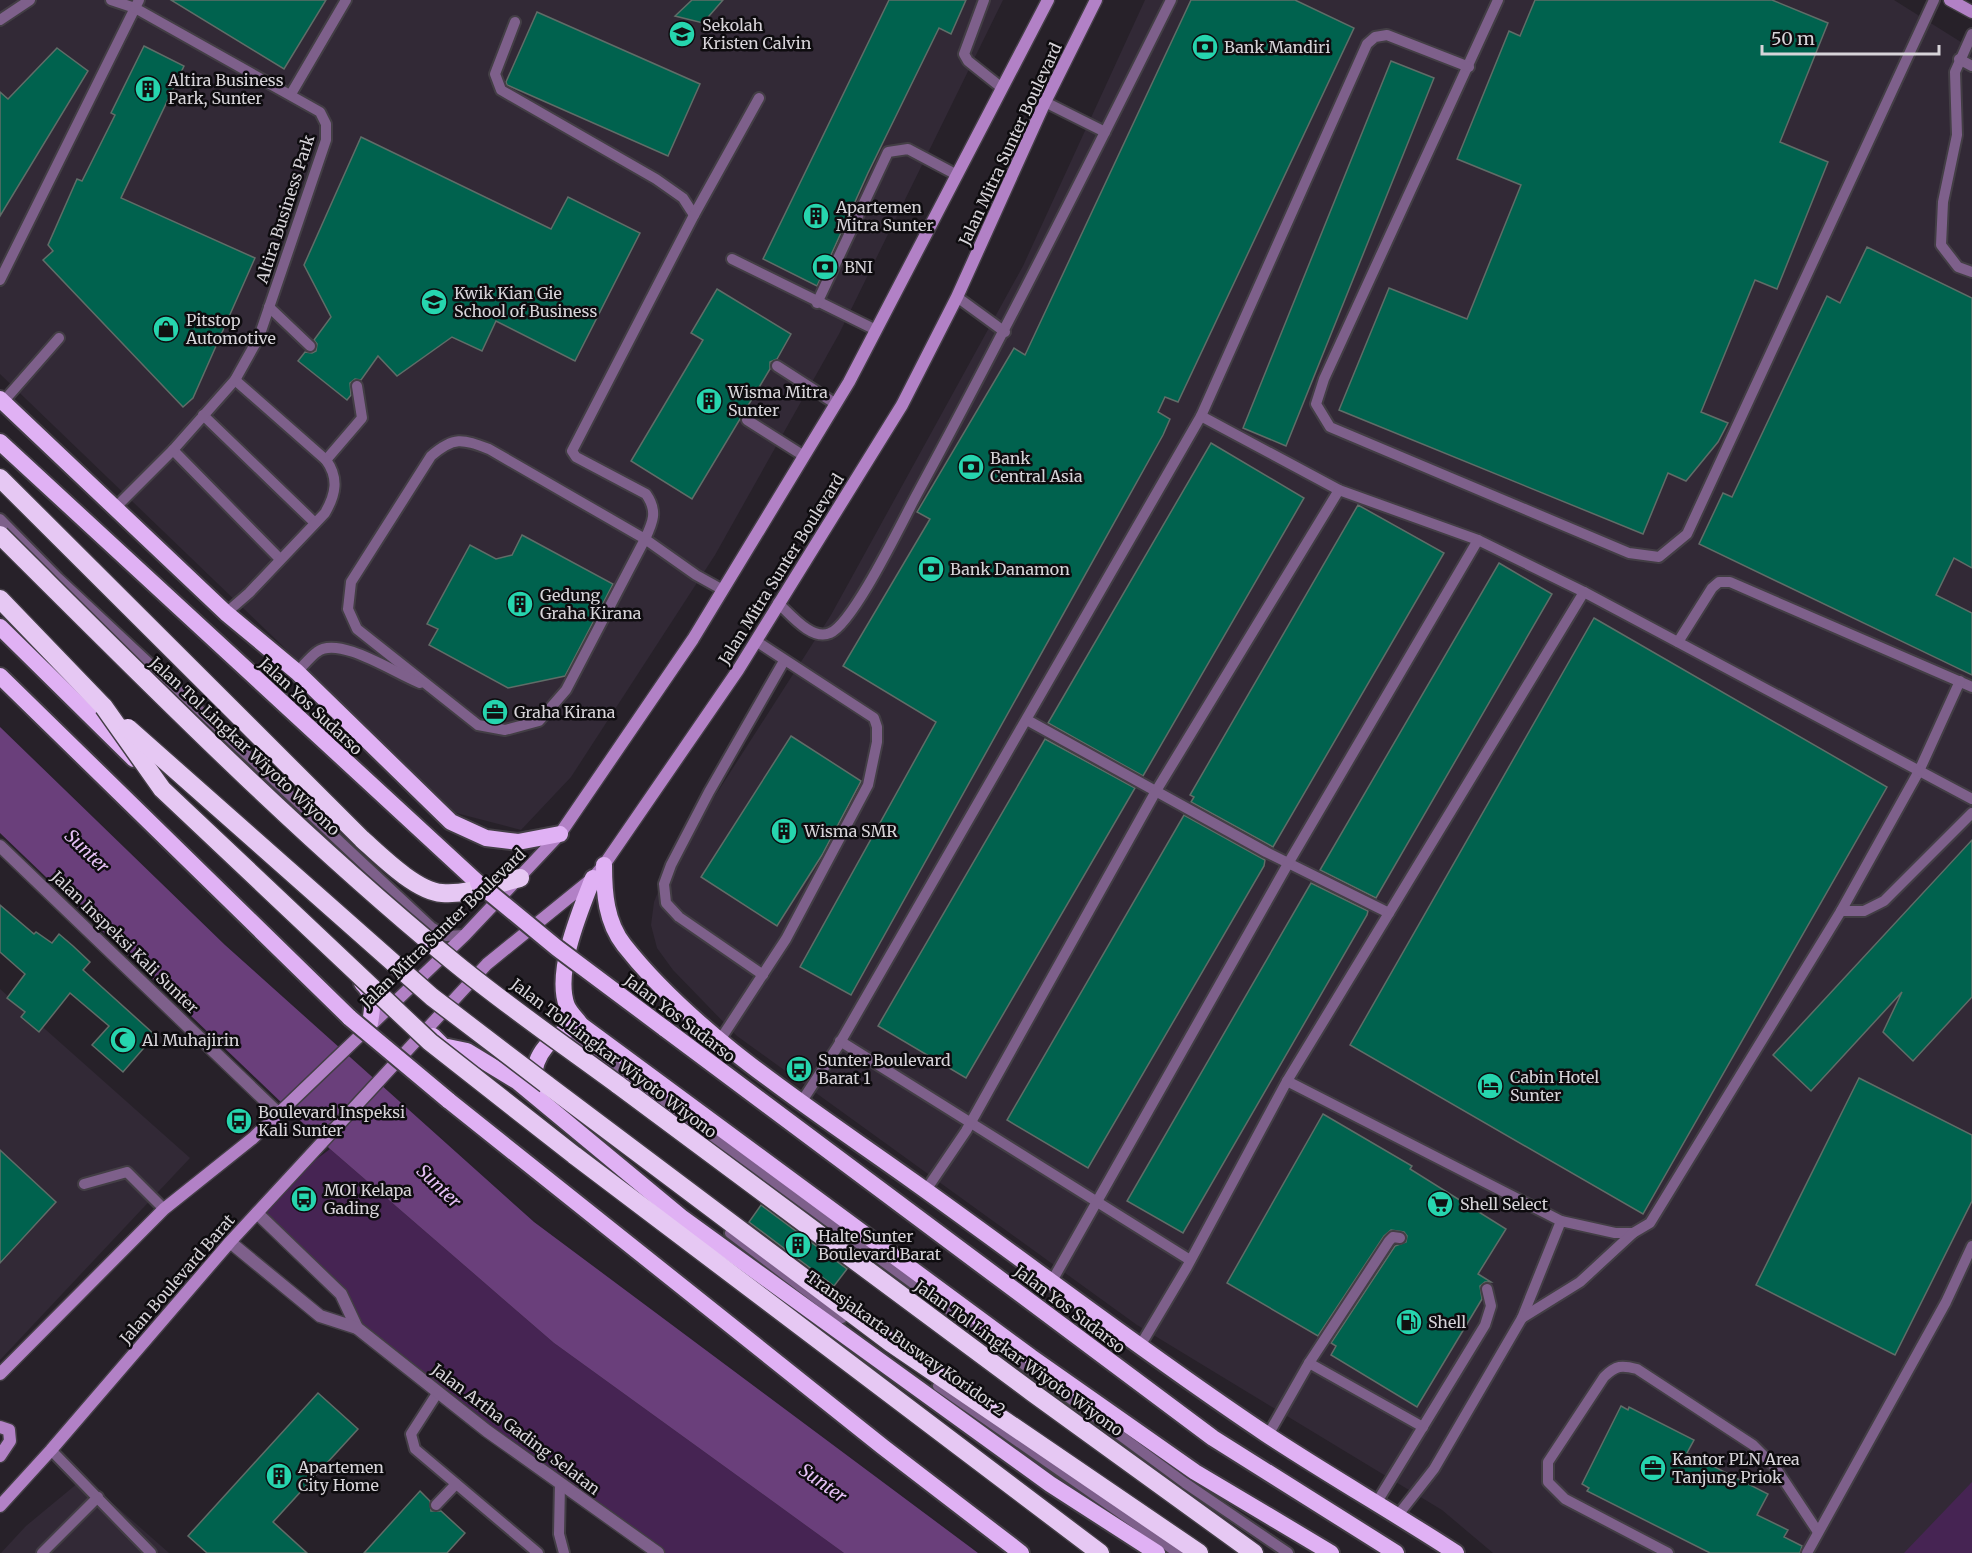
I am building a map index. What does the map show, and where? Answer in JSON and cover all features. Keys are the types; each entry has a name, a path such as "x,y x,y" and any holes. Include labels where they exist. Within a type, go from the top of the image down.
{"highway":[{"path":"2,401 226,613 297,672 451,822 486,838 518,842 560,834"},
{"name":"Jalan Yos Sudarso","path":"0,442 469,875 556,948 1213,1438 1396,1553"},
{"path":"0,478 362,839 404,876 441,893 470,891 520,878"},
{"name":"Jalan Tol Lingkar Wiyoto Wiyono","path":"0,535 215,748 450,959 1023,1386 1254,1553"},
{"path":"0,600 104,707 432,997 891,1343 1198,1553"},
{"path":"0,627 368,988 374,1002 370,1023"},
{"path":"0,676 350,1018 448,1100 864,1433 1021,1553"},
{"path":"104,707 162,789 430,1042 653,1218 1101,1553"},
{"path":"604,865 604,894 609,914 623,944 650,975 720,1040 1140,1346 1268,1435 1456,1553"},
{"path":"593,878 575,924 564,985 567,1007 581,1025 1166,1459 1252,1509 1310,1553"},
{"path":"535,1096 533,1080 543,1050 560,1034 581,1025"},
{"path":"425,1030 444,1046 467,1051 535,1096 681,1217 1050,1484 1157,1553"},
{"path":"1031,1357 1195,1472 1331,1553"}],"main road":[{"name":"Jalan Mitra Sunter Boulevard","path":"279,1112 465,935 560,834 723,590 836,404 1048,0"},
{"name":"Jalan Mitra Sunter Boulevard","path":"382,1077 487,964 593,878 756,641 902,405 957,297 1045,102 1096,0"},
{"path":"1950,0 1972,12"},
{"name":"Jalan Boulevard Barat","path":"0,1506 230,1242 382,1077"},
{"path":"0,1374 164,1209 253,1138 279,1112"},
{"path":"0,1427 9,1430 10,1441 0,1455"}],"street":[{"name":"Jalan Inspeksi Kali Sunter","path":"0,846 279,1112"},
{"name":"Jalan Artha Gading Selatan","path":"257,1214 340,1294 357,1328"},
{"name":"Jalan Artha Gading Selatan","path":"230,1242 320,1316 357,1328 487,1431 658,1553"}],"lane":[{"path":"0,20 30,0"},
{"name":"Altira Business Park","path":"111,0 137,4 291,93 320,112 326,124 326,140 259,337 235,380 173,450 115,508"},
{"path":"291,93 346,0"},
{"path":"984,0 964,54 968,61 1002,88"},
{"path":"778,603 814,633 823,635 832,633 842,624 876,570 1005,332 1171,0"},
{"path":"1498,0 1324,379 1316,404 1330,427 1629,553 1659,556 1687,534 1934,0"},
{"path":"0,280 137,4"},
{"path":"515,22 495,74 501,90 656,179 683,198 694,215"},
{"path":"1972,34 1955,72 1957,135 1943,202 1941,245 1958,267 1972,272"},
{"path":"802,1101 840,1041 1027,720 1201,416 1366,44 1375,37 1387,35 1469,67"},
{"path":"1959,59 1972,66"},
{"path":"723,590 696,575 645,539 489,449 465,440 447,442 431,456 351,582 348,609 357,629 478,725 505,730 539,722 566,690 645,539 655,517 653,503 646,494 576,457 572,451 694,215 759,98"},
{"path":"1045,102 1105,132"},
{"path":"817,303 888,152 908,149 957,175"},
{"path":"732,259 817,303 876,330"},
{"path":"957,297 1005,332"},
{"path":"269,307 310,346"},
{"path":"2,401 59,338"},
{"path":"777,366 836,404"},
{"path":"226,613 249,593 325,513 333,499 335,485 334,471 326,460 235,380"},
{"path":"326,460 362,418 357,386"},
{"path":"203,415 315,523"},
{"path":"1201,416 1339,490 1478,540 1584,592 1972,800"},
{"path":"747,420 804,456"},
{"path":"173,450 280,559"},
{"path":"926,1190 968,1128 1156,790 1339,490"},
{"path":"0,519 58,578 431,927 446,936 465,935"},
{"path":"1052,1281 1289,862 1478,540"},
{"path":"1678,642 1712,588 1719,582 1730,582 1972,687"},
{"path":"1140,1346 1190,1260 1287,1081 1584,592"},
{"path":"720,1040 786,939 868,785 877,742 877,727 874,718 756,641"},
{"path":"297,672 317,651 329,646 342,648 431,688"},
{"path":"763,975 679,917 666,903 664,884 671,865 709,792 784,661"},
{"path":"1522,1318 1580,1282 1633,1233 1650,1223 1841,911 1920,771 1960,681"},
{"path":"1027,720 1289,862 1389,913"},
{"path":"1841,911 1864,911 1884,901 1972,813"},
{"path":"581,1025 588,1045 1185,1483 1288,1553"},
{"name":"Transjakarta Busway Koridor 2","path":"588,1045 583,1041 567,1040 552,1051 543,1062 541,1078 545,1086 772,1267 902,1361 1178,1553"},
{"path":"840,1041 968,1128 1097,1202 1190,1260"},
{"path":"1287,1081 1561,1221 1615,1233 1633,1233"},
{"path":"84,1184 127,1172 164,1209"},
{"path":"1398,1515 1434,1469 1522,1318 1561,1221"},
{"path":"1268,1435 1309,1363 1389,1241 1393,1237 1400,1238"},
{"path":"1807,1553 1946,1302 1972,1246"},
{"path":"1377,1502 1485,1325 1491,1306 1487,1289"},
{"path":"1309,1363 1424,1427"},
{"path":"1668,1553 1565,1499 1548,1482 1548,1462 1604,1377 1613,1368 1622,1365 1637,1369 1753,1445 1775,1467 1818,1532"},
{"path":"438,1392 411,1434 412,1443 421,1454 538,1553"},
{"path":"51,1450 151,1553"},
{"path":"560,1483 559,1534 564,1553"},
{"path":"435,1505 456,1484"},
{"path":"42,1553 98,1497"}],"shaded area":[{"path":"0,0 1003,0 839,334 715,555 571,777 521,830 456,813 0,374"},
{"path":"1145,0 1894,0 1972,49 1972,1553 1493,1553 1442,1510 1137,1325 737,1036 673,970 657,948 651,925 654,902 665,874 831,615 1023,266"},
{"path":"0,989 190,1158 0,1360"},
{"path":"330,1149 554,1343 844,1553 660,1553 357,1328 340,1294 257,1213 285,1183"},
{"path":"84,1478 169,1553 1,1553 26,1526"},
{"path":"1972,1482 1972,1553 1904,1553"}],"water":[{"name":"Sunter","path":"0,727 225,945 534,1222 978,1553 844,1553 554,1343 330,1149 0,833"}],"building":[{"path":"171,0 326,0 284,69"},
{"path":"692,0 723,0 703,23 675,16"},
{"path":"889,0 966,0 951,34 939,28 868,173 817,286 763,259"},
{"path":"1191,0 1295,0 1354,28 1178,402 1165,397 1158,412 1170,419 1163,435 851,995 800,967 936,722 843,666 930,519 917,512 1014,348 1025,355"},
{"path":"1535,0 1772,0 1828,23 1780,142 1828,162 1777,289 1755,280 1701,412 1728,423 1718,442 1686,481 1668,473 1643,534 1339,410 1389,288 1467,319 1521,185 1457,159 1509,31 1520,36"},
{"path":"537,12 700,84 668,156 507,85 506,82"},
{"name":"Pitstop Automotive","path":"144,46 184,66 121,198 255,258 193,398 183,407 43,260 53,251 48,245 77,179 82,181 115,115 111,113"},
{"path":"57,48 88,71 0,216 0,92 8,99"},
{"path":"1391,61 1434,78 1286,446 1243,428"},
{"path":"361,137 551,229 568,197 640,233 575,361 496,321 482,351 452,337 397,376 378,356 361,380 355,379 350,383 351,395 347,400 298,361 305,352 316,351 317,344 314,340 331,317 304,265"},
{"path":"1867,247 1972,298 1972,568 1954,558 1936,595 1972,613 1972,675 1699,544 1723,493 1732,497 1827,296 1840,303"},
{"name":"Wisma Mitra Sunter","path":"717,289 791,334 777,359 770,362 770,369 692,499 631,461 703,340 691,333"},
{"path":"1211,443 1304,498 1143,776 1048,723"},
{"path":"1358,505 1444,553 1273,847 1191,802 1194,797 1190,795"},
{"name":"Gedung Graha Kirana","path":"522,535 613,584 565,676 508,688 429,645 438,629 427,624 470,545 496,559 512,555"},
{"path":"1499,563 1552,594 1376,898 1320,870"},
{"path":"1594,618 1887,787 1643,1214 1350,1045"},
{"name":"Wisma SMR","path":"791,736 861,781 822,855 777,926 701,877"},
{"path":"1045,739 1135,788 966,1078 878,1026"},
{"path":"1184,815 1265,860 1264,866 1088,1168 1007,1120"},
{"path":"1972,840 1972,997 1913,1061 1883,1032 1902,992 1811,1091 1773,1055"},
{"path":"1311,883 1368,911 1367,915 1183,1233 1127,1201"},
{"path":"0,905 34,934 36,932 52,943 59,934 90,962 83,970 155,1035 123,1072 92,1045 109,1026 70,993 39,1032 21,1017 25,1012 7,998 25,974 0,952"},
{"path":"1859,1078 1972,1135 1972,1201 1895,1355 1756,1285"},
{"path":"1323,1114 1412,1166 1410,1169 1506,1229 1478,1274 1491,1282 1485,1282 1480,1286 1482,1299 1417,1407 1331,1355 1336,1346 1331,1343 1395,1246 1406,1242 1407,1236 1404,1232 1391,1230 1384,1236 1318,1336 1227,1283"},
{"path":"0,1150 56,1202 0,1263"},
{"name":"Halte Sunter Boulevard Barat","path":"761,1205 847,1269 834,1286 749,1222"},
{"name":"Apartemen City Home","path":"318,1393 358,1429 273,1522 307,1553 207,1553 188,1536"},
{"name":"Kantor PLN Area Tanjung Priok","path":"1621,1406 1628,1410 1629,1407 1694,1440 1687,1453 1768,1494 1757,1515 1788,1530 1784,1537 1802,1546 1800,1553 1710,1553 1587,1491 1589,1488 1582,1484"},
{"name":"Apartemen City Home","path":"420,1491 430,1501 431,1511 441,1511 465,1533 447,1553 364,1553"}],"place":[{"name":"Sekolah Kristen Calvin","path":"682,34"},
{"name":"Bank Mandiri","path":"1205,47"},
{"name":"Altira Business Park, Sunter","path":"148,89"},
{"name":"Apartemen Mitra Sunter","path":"816,216"},
{"name":"BNI","path":"825,267"},
{"name":"Kwik Kian Gie School of Business","path":"434,302"},
{"name":"Pitstop Automotive","path":"166,329"},
{"name":"Wisma Mitra Sunter","path":"709,401"},
{"name":"Bank Central Asia","path":"971,467"},
{"name":"Bank Danamon","path":"931,569"},
{"name":"Gedung Graha Kirana","path":"520,604"},
{"name":"Graha Kirana","path":"495,712"},
{"name":"Wisma SMR","path":"784,831"},
{"name":"Al Muhajirin","path":"123,1040"},
{"name":"Sunter Boulevard Barat 1","path":"799,1069"},
{"name":"Cabin Hotel Sunter","path":"1490,1086"},
{"name":"Boulevard Inspeksi Kali Sunter","path":"239,1121"},
{"name":"MOI Kelapa Gading","path":"304,1199"},
{"name":"Shell Select","path":"1440,1204"},
{"name":"Halte Sunter Boulevard Barat","path":"798,1245"},
{"name":"Shell","path":"1409,1322"},
{"name":"Kantor PLN Area Tanjung Priok","path":"1653,1468"},
{"name":"Apartemen City Home","path":"279,1476"}]}
